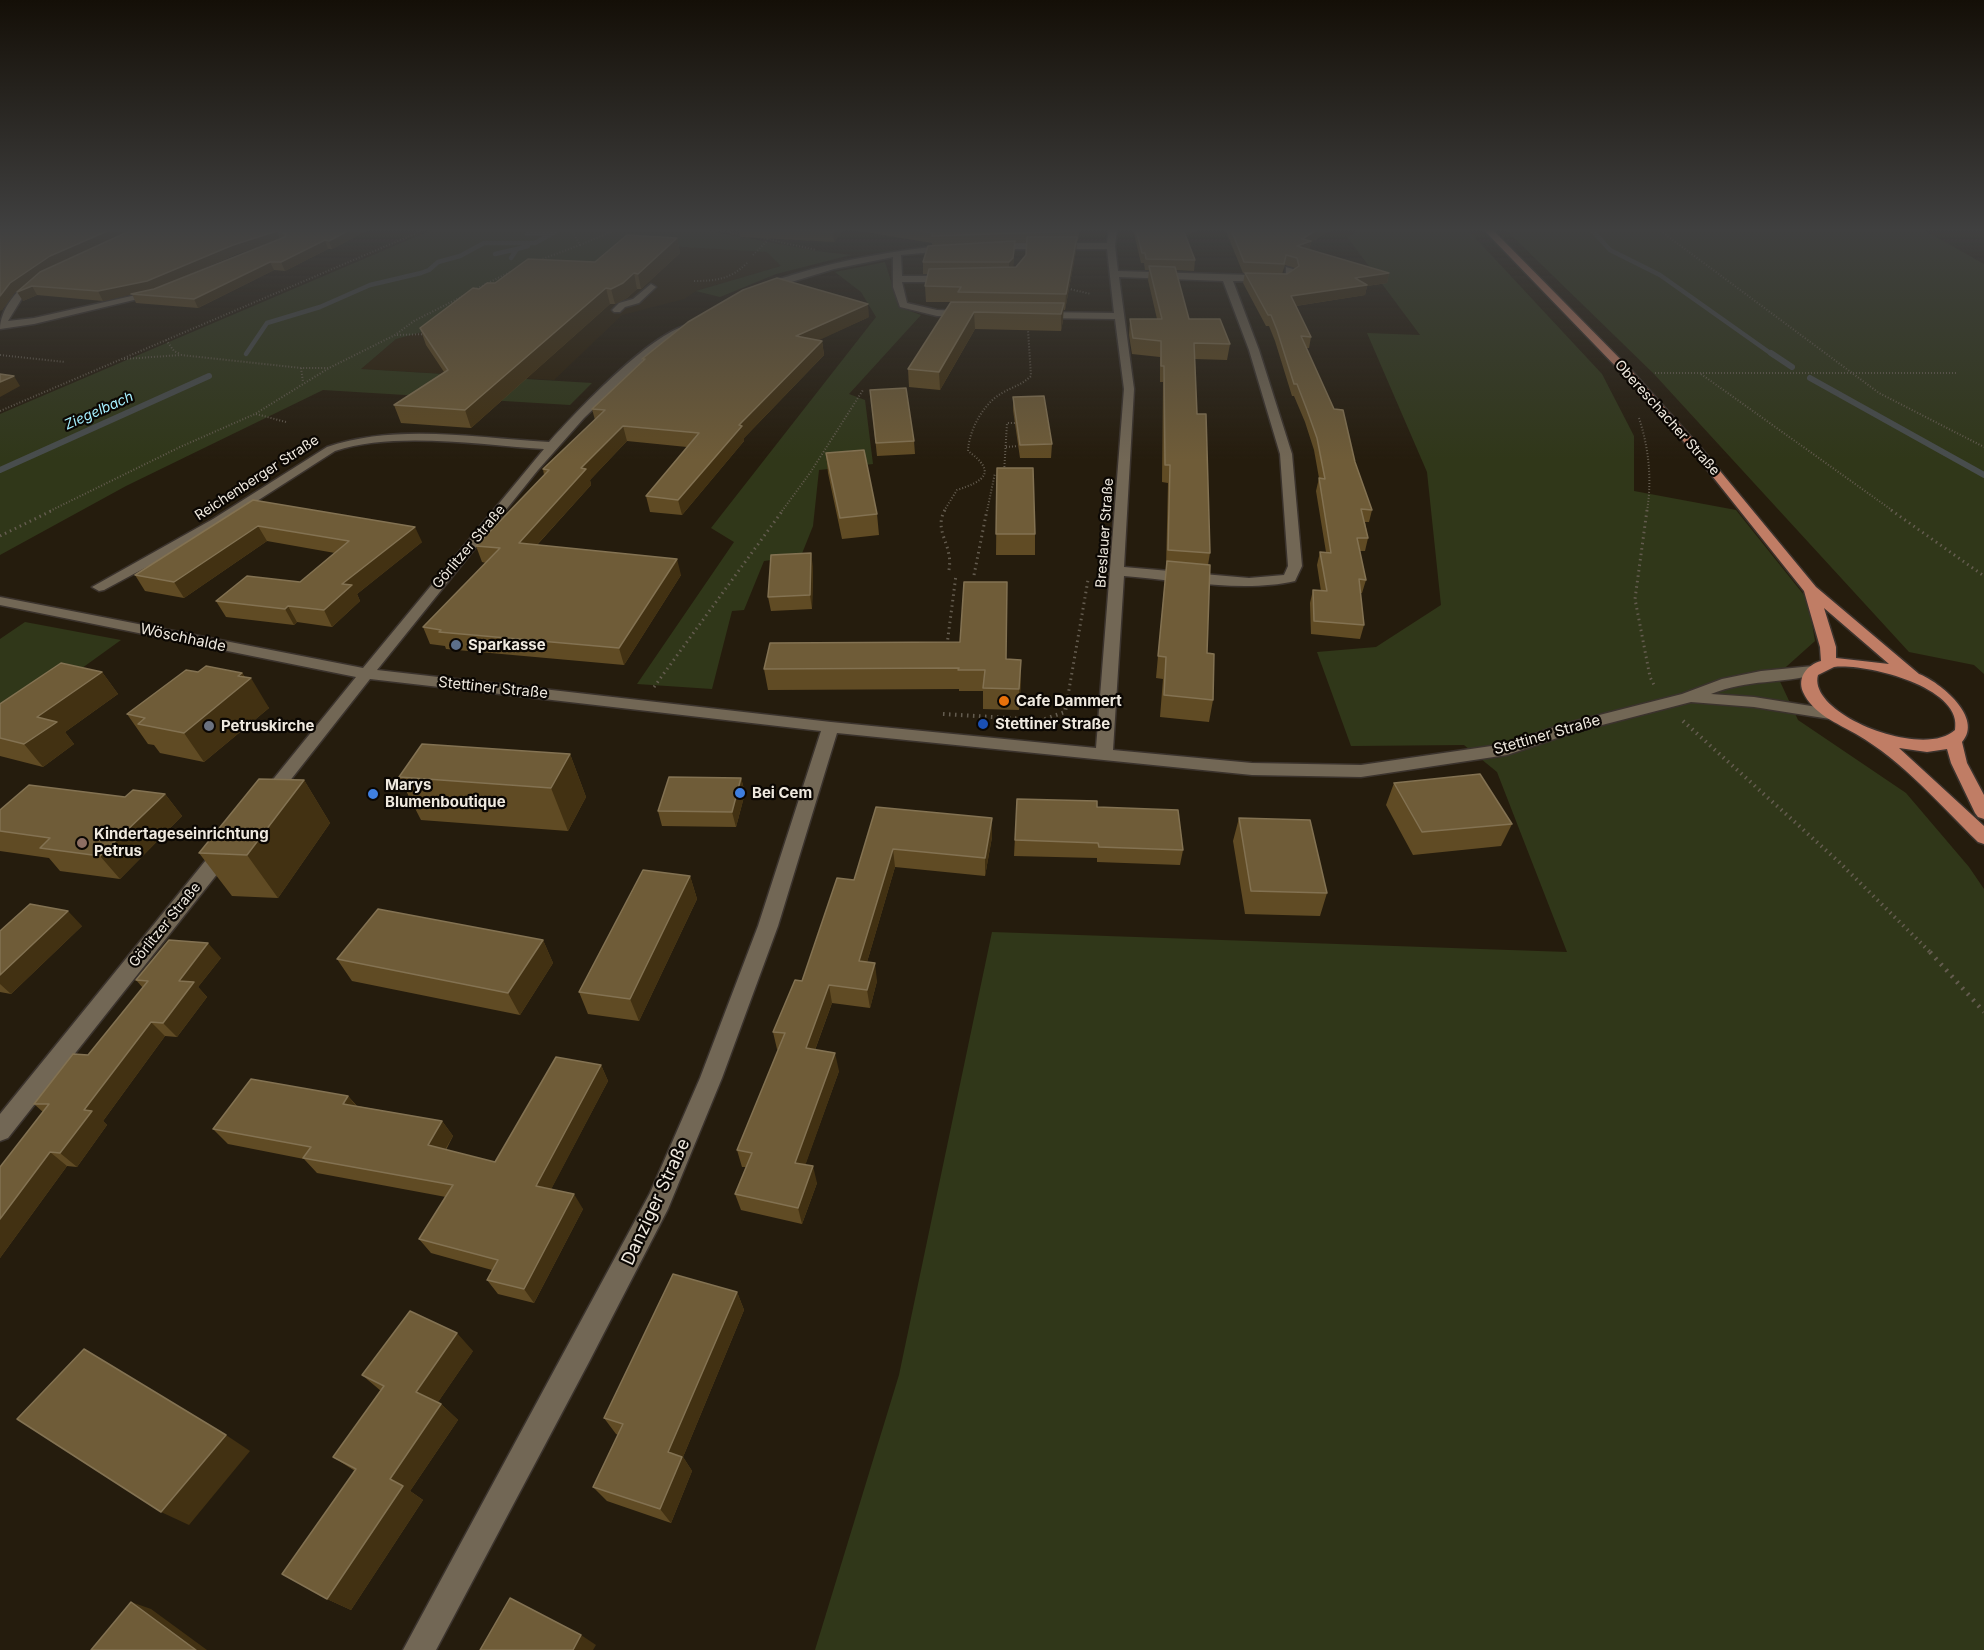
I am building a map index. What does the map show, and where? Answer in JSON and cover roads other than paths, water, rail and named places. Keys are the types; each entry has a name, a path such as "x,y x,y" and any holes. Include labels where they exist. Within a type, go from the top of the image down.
{"main road":[{"name":"Obereschacher Straße","path":"1562,306 1628,373 1718,476 1811,590 1915,678"},
{"name":"Obereschacher Straße","path":"1811,590 1828,647 1829,664"},
{"path":"1871,735 1918,746 1938,746 1953,741 1961,735 1965,727 1963,717 1946,696 1915,678 1869,664 1847,662 1829,664 1813,671 1808,680 1810,690 1817,702 1830,714 1871,735 1934,789 1984,837"},
{"path":"1953,741 1959,763 1984,813"}],"street":[{"path":"0,325 12,306"},
{"path":"0,325 102,306"},
{"path":"617,310 621,306"},
{"path":"907,306 937,313 980,314"},
{"name":"Breslauer Straße","path":"1104,753 1129,389 1119,306"},
{"path":"1118,571 1249,582 1290,578 1295,566 1286,454 1254,350 1238,306"},
{"path":"1031,314 1120,316"},
{"name":"Görlitzer Straße","path":"258,809 551,446 652,350 698,321"},
{"name":"Reichenberger Straße","path":"99,587 141,567 207,529 331,449 347,442 367,438 403,437 551,446"},
{"name":"Wöschhalde","path":"0,601 367,674"},
{"name":"Stettiner Straße","path":"367,674 831,726 1252,769 1361,771 1507,749 1570,728 1687,698 1722,684 1761,676 1813,671"},
{"name":"Stettiner Straße","path":"1687,698 1754,702 1830,714"},
{"name":"Danziger Straße","path":"419,1650 580,1353 659,1201 711,1078 768,926 831,726"},
{"name":"Görlitzer Straße","path":"0,1131 237,836"}],"waterway":[{"name":"Ziegelbach","path":"246,354 267,323 322,306"},
{"path":"1704,306 1773,355"},
{"path":"1771,353 1792,367"},
{"name":"Ziegelbach","path":"0,470 209,376"},
{"path":"1810,378 1984,475"}],"place":[{"name":"Sparkasse","path":"456,645"},
{"name":"Cafe Dammert","path":"1004,701"},
{"name":"Stettiner Straße","path":"983,724"},
{"name":"Petruskirche","path":"209,726"},
{"name":"Bei Cem","path":"740,793"},
{"name":"Marys Blumenboutique","path":"373,794"},
{"name":"Kindertageseinrichtung Petrus","path":"82,843"}]}
